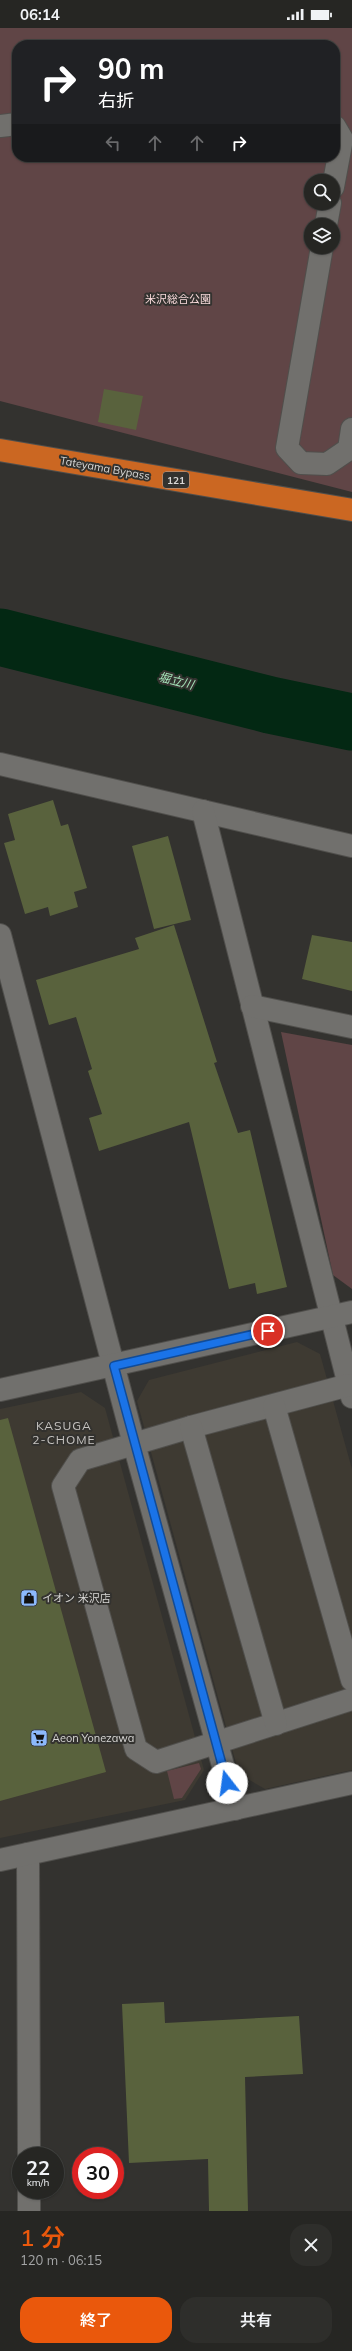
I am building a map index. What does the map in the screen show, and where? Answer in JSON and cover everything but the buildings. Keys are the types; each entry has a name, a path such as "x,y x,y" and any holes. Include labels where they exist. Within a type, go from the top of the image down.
{"highway":[{"name":"Tateyama Bypass","path":"0,450 352,510"}],"street":[{"path":"0,126 12,125"},
{"path":"340,135 342,138 340,149"},
{"path":"335,174 338,162"},
{"path":"321,254 287,448 301,463 327,464 349,449 352,429"},
{"path":"0,764 352,846"},
{"path":"203,812 350,1391 274,1406 191,1427 80,1460 63,1486 136,1749 156,1762 352,1699"},
{"path":"0,935 134,1444 235,1809"},
{"path":"252,1006 352,1027"},
{"path":"0,1390 114,1366 352,1312"},
{"path":"274,1406 352,1680"},
{"path":"191,1427 276,1724"},
{"path":"0,1860 352,1783"},
{"path":"28,1854 29,2147"},
{"path":"29,2199 29,2211"}],"shaded area":[{"path":"297,1342 320,1354 352,1469 352,1770 265,1789 239,1774 137,1401 149,1380"},
{"path":"81,1392 105,1408 204,1770 185,1800 0,1838 0,1409"}],"green space":[{"name":"米沢総合公園","path":"0,28 352,28 352,492 0,401"},
{"path":"281,1032 352,1045 352,1289 333,1275"},
{"path":"199,1763 201,1769 182,1798 174,1799 167,1771"}],"waterway":[{"name":"堀立川","path":"0,637 270,705 352,722"}],"place":[{"name":"イオン 米沢店","path":"29,1598"},
{"name":"Aeon Yonezawa","path":"39,1738"}],"district":[{"name":"KASUGA 2-CHOME","path":"64,1433"}],"route":[{"path":"227,1783 114,1366 268,1331"}]}
